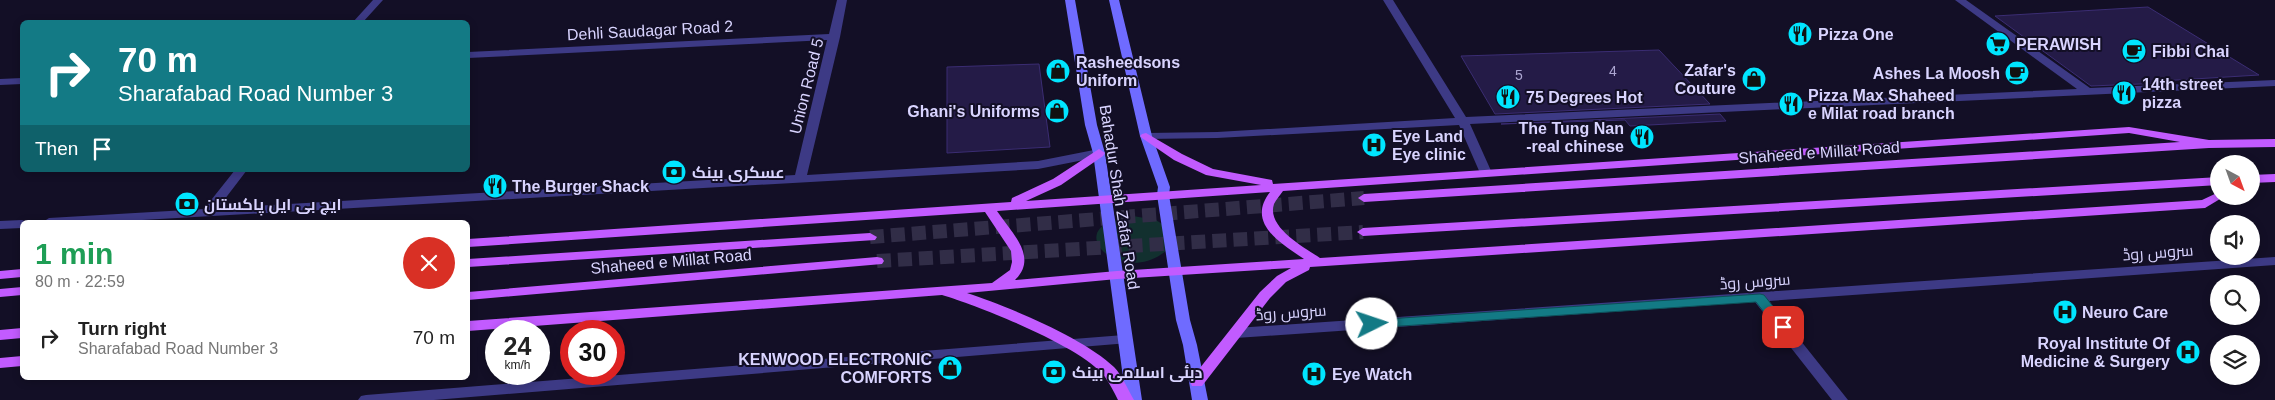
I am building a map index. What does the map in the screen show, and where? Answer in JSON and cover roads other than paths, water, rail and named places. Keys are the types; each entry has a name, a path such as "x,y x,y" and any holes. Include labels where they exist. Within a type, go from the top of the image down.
{"main road":[{"name":"Bahadur Shah Zafar Road","path":"1070,0 1091,125 1099,152 1117,275 1124,340 1134,400"},
{"name":"Bahadur Shah Zafar Road","path":"1114,0 1146,136 1164,187 1163,196 1183,320 1190,344 1200,400"},
{"path":"470,243 2129,130 2209,144"},
{"path":"1146,136 1178,157 1210,172 1285,187"},
{"name":"Shaheed e Millat Road","path":"1364,198 2209,144 2275,143"},
{"path":"969,209 1020,201 1057,182 1099,152"},
{"path":"2260,179 2275,178"},
{"path":"1363,232 2210,182"},
{"path":"1285,187 1267,207 1268,222 1276,232 1318,262"},
{"path":"470,326 992,287 1117,275 2205,204 2210,201"},
{"path":"988,207 1018,251 1021,259 1019,268 1013,276 992,287"},
{"name":"Shaheed e Millat Road","path":"470,263 870,237"},
{"name":"Shaheed e Millat Road","path":"470,296 877,261"},
{"path":"1197,382 1236,333 1261,297 1287,273 1318,262"},
{"path":"0,275 20,273"},
{"path":"938,290 970,299 1019,319 1085,352 1110,372 1126,400"},
{"path":"0,293 20,291"},
{"path":"0,335 20,333"},
{"path":"0,363 20,361"}],"street":[{"path":"360,20 378,0"},
{"name":"Union Road 5","path":"800,180 835,37 842,0"},
{"path":"1388,0 1463,121 1486,174"},
{"path":"1960,0 2087,91"},
{"name":"Dehli Saudagar Road 2","path":"470,55 835,37"},
{"path":"0,82 20,81"},
{"path":"1146,136 1217,135 1463,121 2275,83"},
{"path":"84,220 1038,165 1099,152"},
{"path":"208,213 239,172"},
{"path":"0,226 20,224"},
{"name":"سروس روڈ","path":"1236,333 2275,261"},
{"path":"1760,298 1840,400"},
{"path":"366,400 488,395 1124,340"}],"tunnel":[{"path":"870,237 1364,198"},
{"path":"877,261 1363,232"}],"place":[{"name":"Pizza One","path":"1800,34"},
{"name":"PERAWISH","path":"1998,44"},
{"name":"Fibbi Chai","path":"2134,51"},
{"name":"Rasheedsons Uniform","path":"1058,71"},
{"name":"Ashes La Moosh","path":"2017,73"},
{"name":"Zafar's Couture","path":"1754,79"},
{"name":"14th street pizza","path":"2124,93"},
{"name":"75 Degrees Hot","path":"1508,97"},
{"name":"Pizza Max Shaheed e Milat road branch","path":"1791,104"},
{"name":"Ghani's Uniforms","path":"1057,111"},
{"name":"The Tung Nan -real chinese","path":"1642,137"},
{"name":"Eye Land Eye clinic","path":"1374,145"},
{"name":"عسکری بینک","path":"674,172"},
{"name":"The Burger Shack","path":"495,186"},
{"name":"ایچ بی ایل پاکستان","path":"187,204"},
{"name":"Neuro Care","path":"2065,312"},
{"name":"Royal Institute Of Medicine & Surgery","path":"2188,352"},
{"name":"KENWOOD ELECTRONIC COMFORTS","path":"950,368"},
{"name":"دبئی اسلامی بینک","path":"1054,372"},
{"name":"Eye Watch","path":"1314,374"}]}
